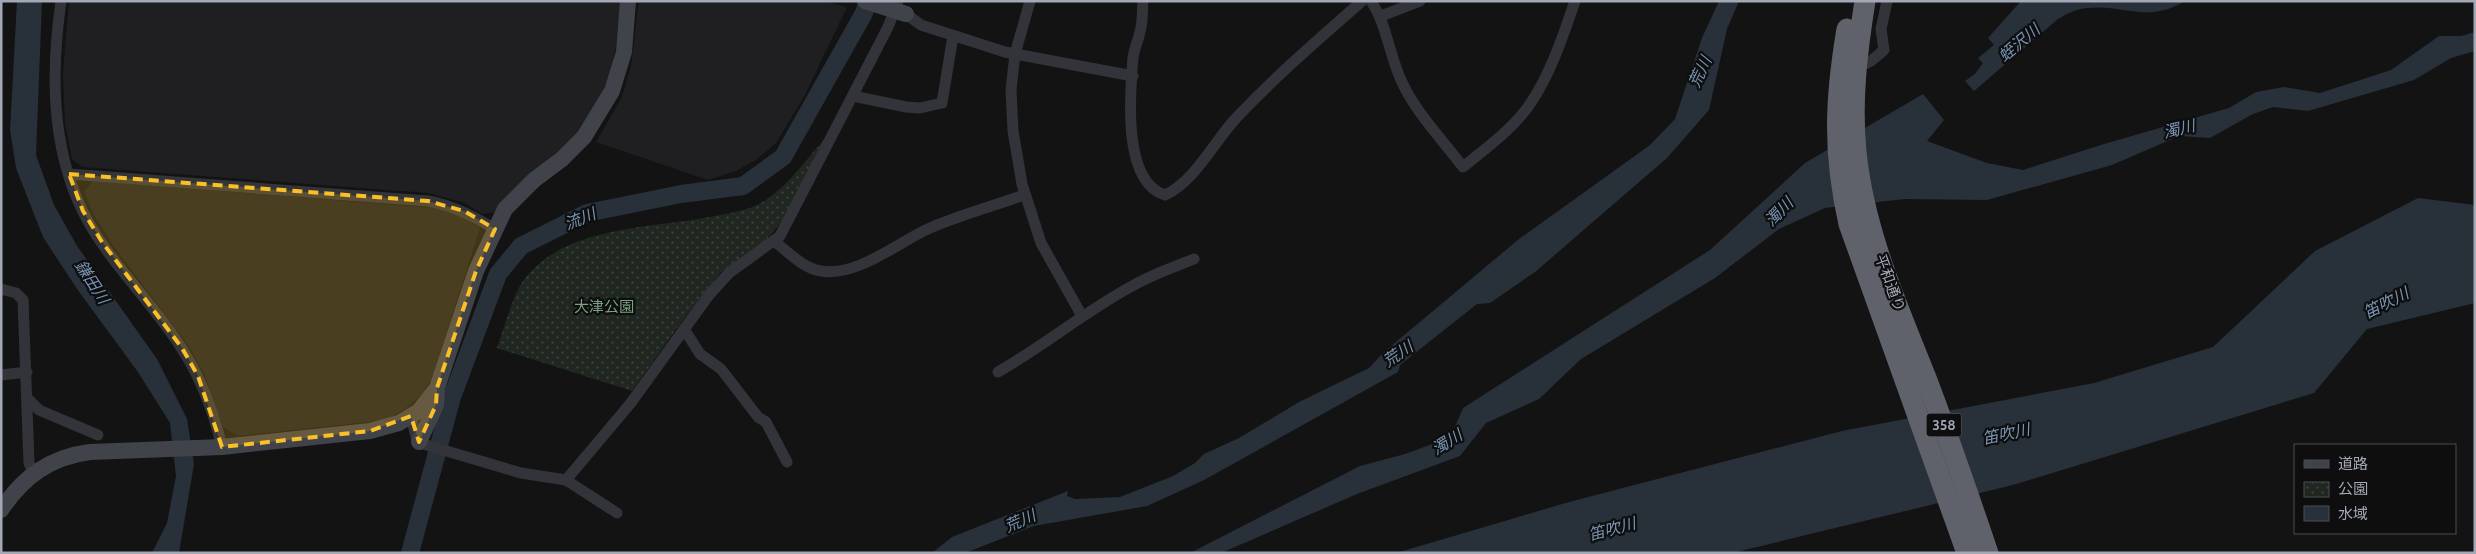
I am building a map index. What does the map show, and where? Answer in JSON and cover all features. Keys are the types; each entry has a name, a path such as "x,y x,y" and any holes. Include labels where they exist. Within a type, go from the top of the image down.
{"highway":[{"name":"平和通り","path":"1852,1 1836,107 1837,154 1849,224 1953,449 1988,553"},
{"name":"平和通り","path":"1866,1 1855,78 1855,137 1864,200 1884,298 1967,553"}],"street":[{"path":"60,1 57,27 55,98 59,136 69,174 83,211 102,242 182,348 198,376 222,447"},
{"path":"425,445 436,404 437,388 476,271 495,229 505,209 534,180 550,169 572,149 603,108 612,91 624,52 628,1"},
{"path":"865,1 896,8 921,25 1015,54 1133,76"},
{"path":"1030,1 1015,54 1011,90 1012,113 1024,195 1041,243 1082,316"},
{"path":"1143,1 1141,32 1133,58 1131,106 1136,158 1143,178 1149,186 1165,195 1172,192 1207,157 1214,144 1237,116 1281,72 1362,1"},
{"path":"1372,1 1381,16 1391,56 1401,81 1416,106 1463,167 1509,128 1530,105 1548,73 1575,1"},
{"path":"1381,16 1420,1"},
{"path":"1855,78 1870,61 1884,50 1882,29 1887,1"},
{"path":"566,480 630,404 684,329 729,273 780,236 853,96 896,8"},
{"path":"853,96 906,107 920,108 942,103 953,36"},
{"path":"69,174 428,201 464,211 495,229"},
{"path":"774,241 808,267 821,271 836,272 870,261 930,228 1024,195"},
{"path":"998,372 1025,357 1082,316 1135,284 1194,259"},
{"path":"1,289 16,294 24,300 29,463 33,473"},
{"path":"684,329 700,354 721,369 758,417 766,422 788,462"},
{"path":"1,375 27,372"},
{"path":"1,510 15,491 33,473 58,459 80,453 204,449 370,431 399,423 411,416 422,407 437,388"},
{"path":"28,399 39,410 98,435"},
{"path":"411,416 425,445 521,473 566,480 617,513"}],"highlighted area":[{"path":"69,174 428,201 464,211 495,229 476,271 437,388 436,405 419,442 411,416 370,431 222,447 198,376 182,348 102,242 83,211"}],"shaded area":[{"path":"69,1 621,1 617,42 609,76 595,111 576,136 497,212 482,214 465,203 428,193 82,167 72,159 65,124 63,73"},
{"path":"639,1 824,1 847,7 804,97 776,143 756,160 736,171 708,180 596,142 621,99 631,66"},
{"path":"93,181 433,208 459,215 480,228 432,378 420,396 405,409 385,420 238,436 223,427 204,373 188,345 112,244 94,215 84,192"}],"green space":[{"name":"大津公園","path":"823,141 785,218 763,243 720,273 677,328 632,391 497,348 519,287 541,262 562,249 586,239 611,232 737,212 759,204 785,184"}],"water":[{"name":"鎌田川","path":"17,1 42,1 36,155 54,205 77,246 157,359 187,419 194,464 179,553 152,553 167,523 176,476 170,423 138,372 77,289 43,237 16,168 10,130"},
{"name":"荒川","path":"1719,1 1739,1 1727,29 1709,110 1667,158 1535,272 1490,303 1477,304 1400,365 1398,372 1204,480 1147,506 1034,526 965,553 932,553 952,537 1068,491 1067,496 1075,499 1120,497 1173,476 1195,463 1204,454 1239,438 1299,402 1369,368 1384,352 1519,239 1650,145 1675,119 1702,38"},
{"name":"蛭沢川","path":"2021,1 2185,1 2171,8 2159,11 2136,12 2101,7 2072,12 2058,19 1974,91 1965,81 1975,74 1983,63 1978,58 1994,45 1988,38"},
{"name":"濁川","path":"2475,32 2475,51 2451,58 2414,80 2308,111 2273,107 2253,114 2210,138 2179,136 2112,165 1987,200 1905,199 1825,208 1779,229 1715,278 1581,359 1539,399 1486,423 1460,456 1357,494 1221,553 1190,553 1360,466 1405,454 1432,444 1455,427 1463,408 1710,250 1805,163 1923,94 1944,120 1927,141 1987,163 2023,170 2104,144 2229,108 2256,92 2284,87 2320,93 2391,70 2439,36 2461,36"},
{"name":"笛吹川","path":"2418,198 2475,205 2475,303 2367,329 2314,393 2013,485 1732,553 1396,553 1569,502 1842,431 2094,383 2213,347 2315,251"}],"waterway":[{"name":"流川","path":"410,553 452,397 498,274 521,246 587,213 681,194 743,186 783,157 864,13 868,1"}]}
